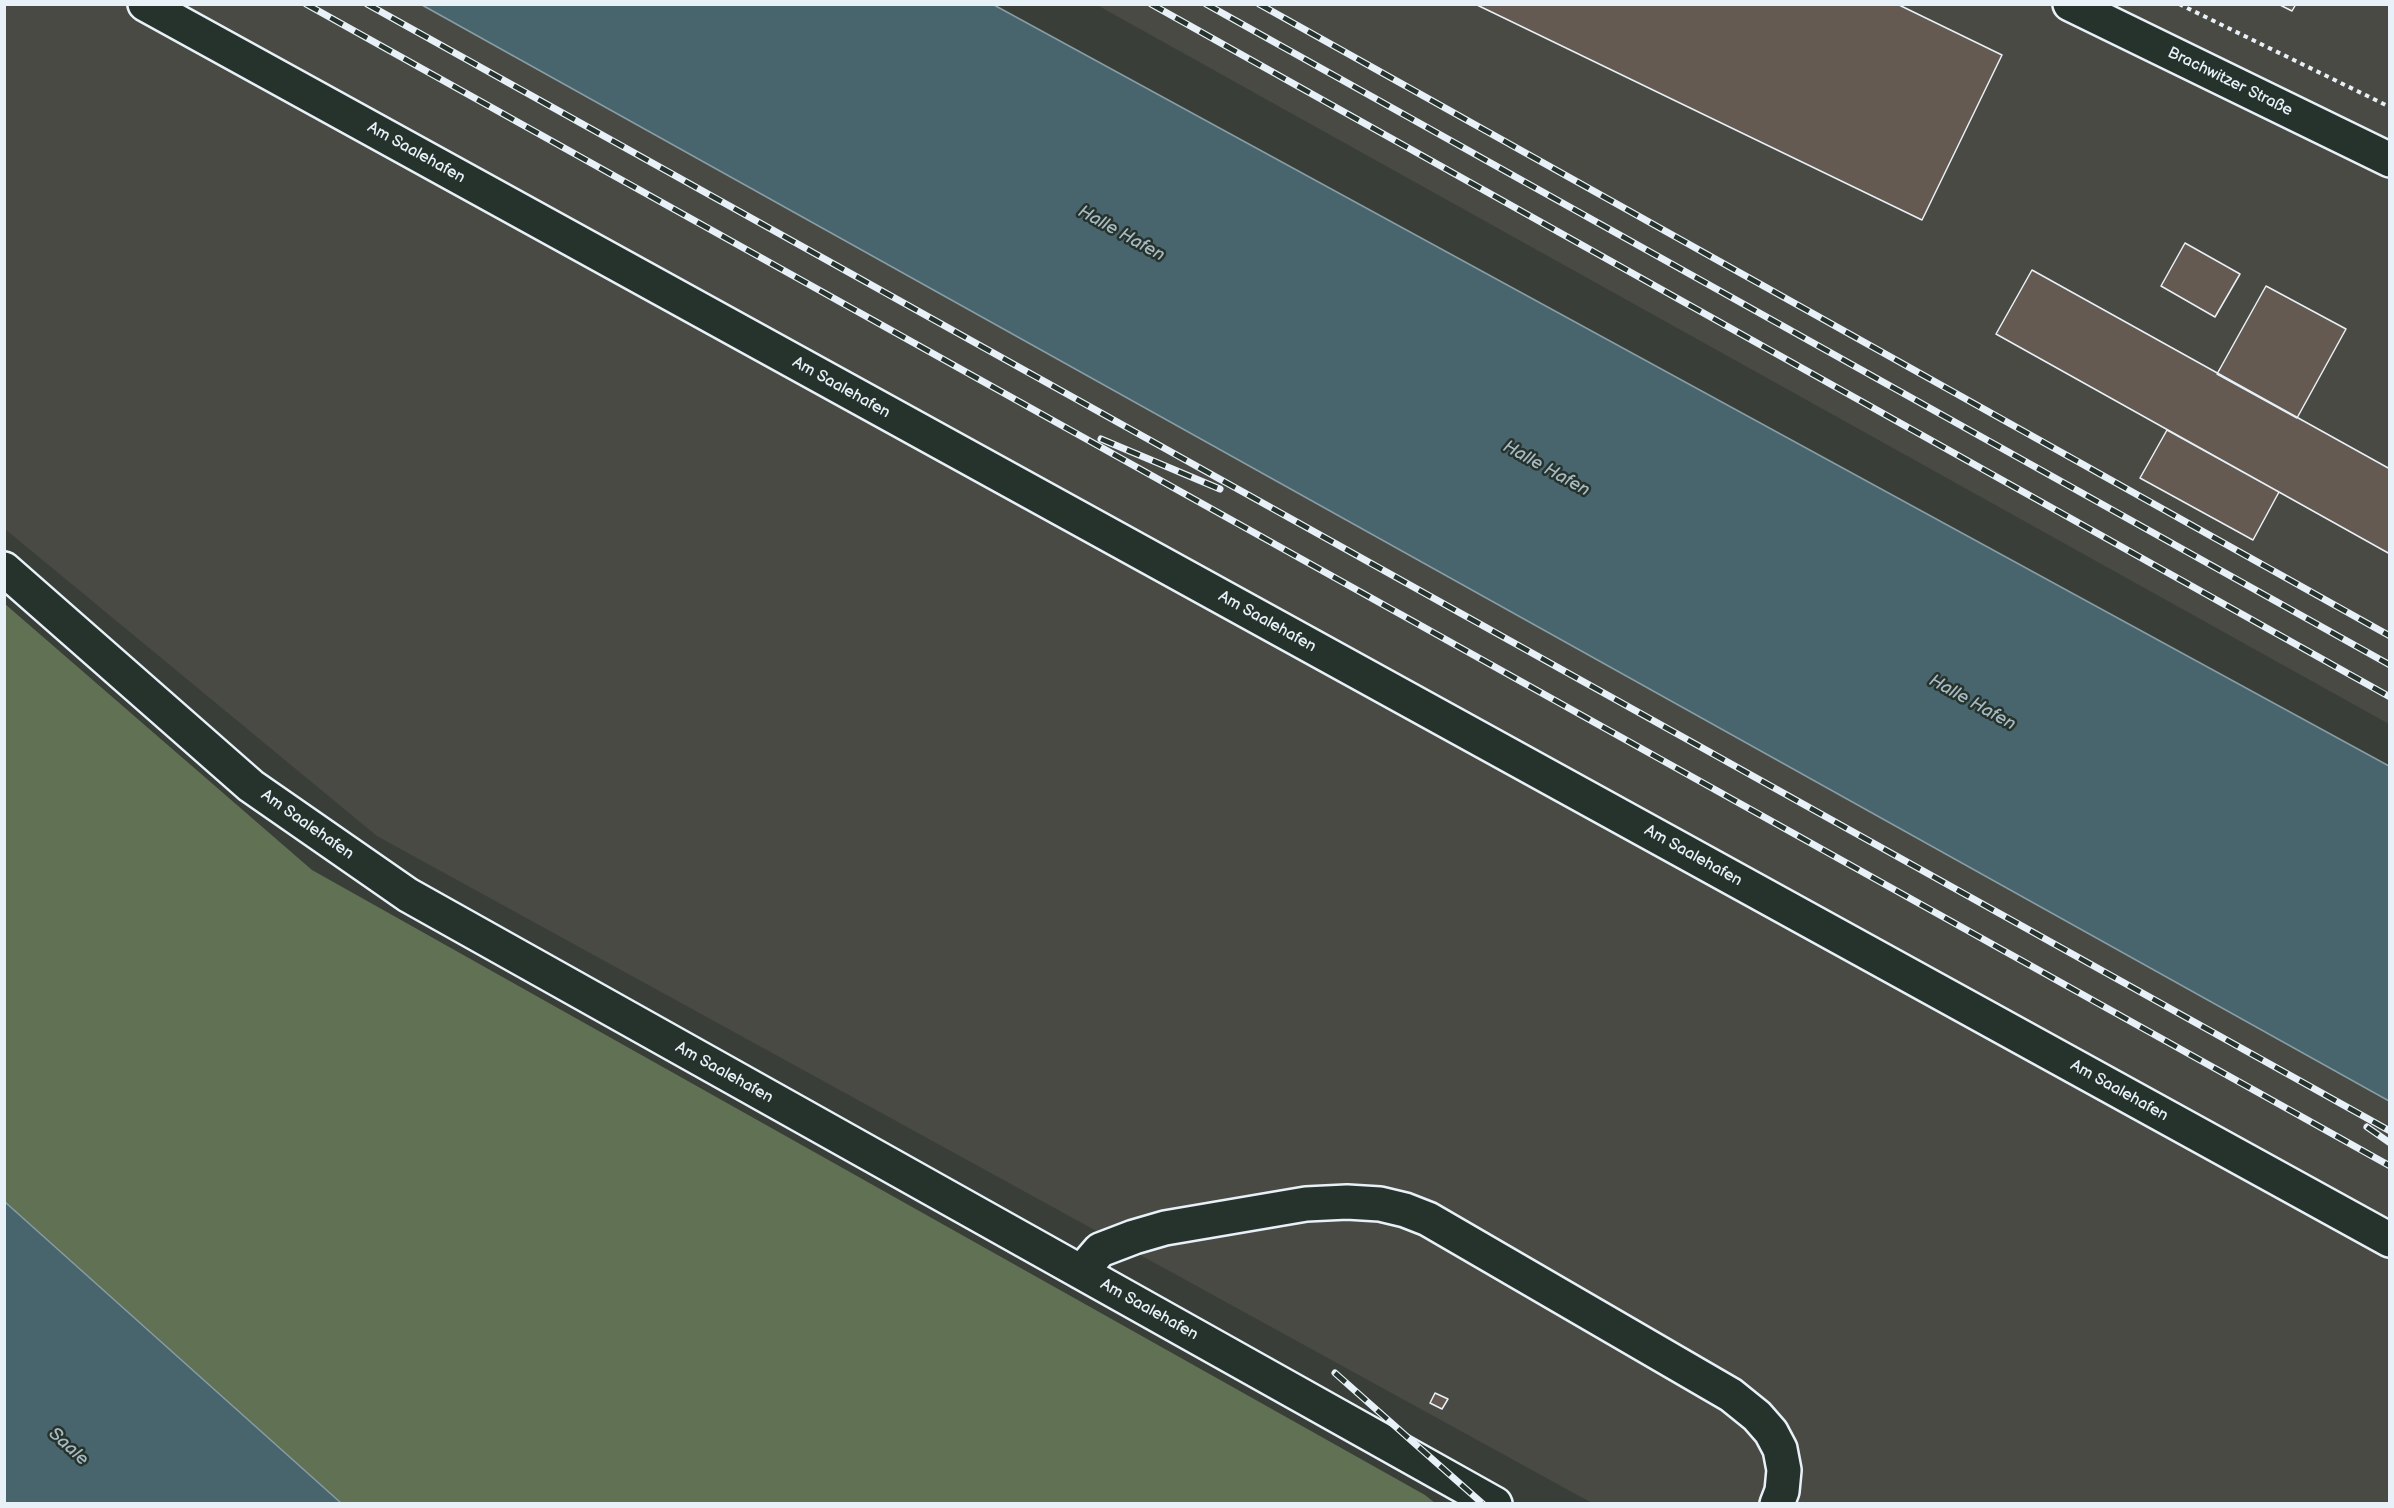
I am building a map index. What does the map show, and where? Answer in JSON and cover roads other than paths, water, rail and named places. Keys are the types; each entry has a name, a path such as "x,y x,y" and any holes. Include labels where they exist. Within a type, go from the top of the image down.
{"street":[{"name":"Am Saalehafen","path":"145,4 2390,1240"},
{"name":"Brachwitzer Straße","path":"2070,4 2390,160"},
{"name":"Am Saalehafen","path":"4,569 251,786 408,896 1495,1503"},
{"path":"1081,1272 1100,1250 1165,1228 1306,1204 1347,1202 1380,1204 1405,1210 1428,1219 1731,1395 1757,1416 1771,1432 1780,1449 1784,1470 1782,1491 1777,1503"}],"water":[{"name":"Halle Hafen","path":"422,5 994,5 2389,766 2389,1101"},
{"name":"Saale","path":"5,1202 341,1503 5,1503"}],"railway":[{"path":"306,4 2390,1166"},
{"path":"367,4 2390,1131"},
{"path":"1151,4 2390,697"},
{"path":"1206,4 2390,665"},
{"path":"1259,4 2390,636"},
{"path":"1101,439 1220,489"},
{"path":"2367,1127 2390,1143"},
{"path":"1335,1373 1483,1504"}]}
